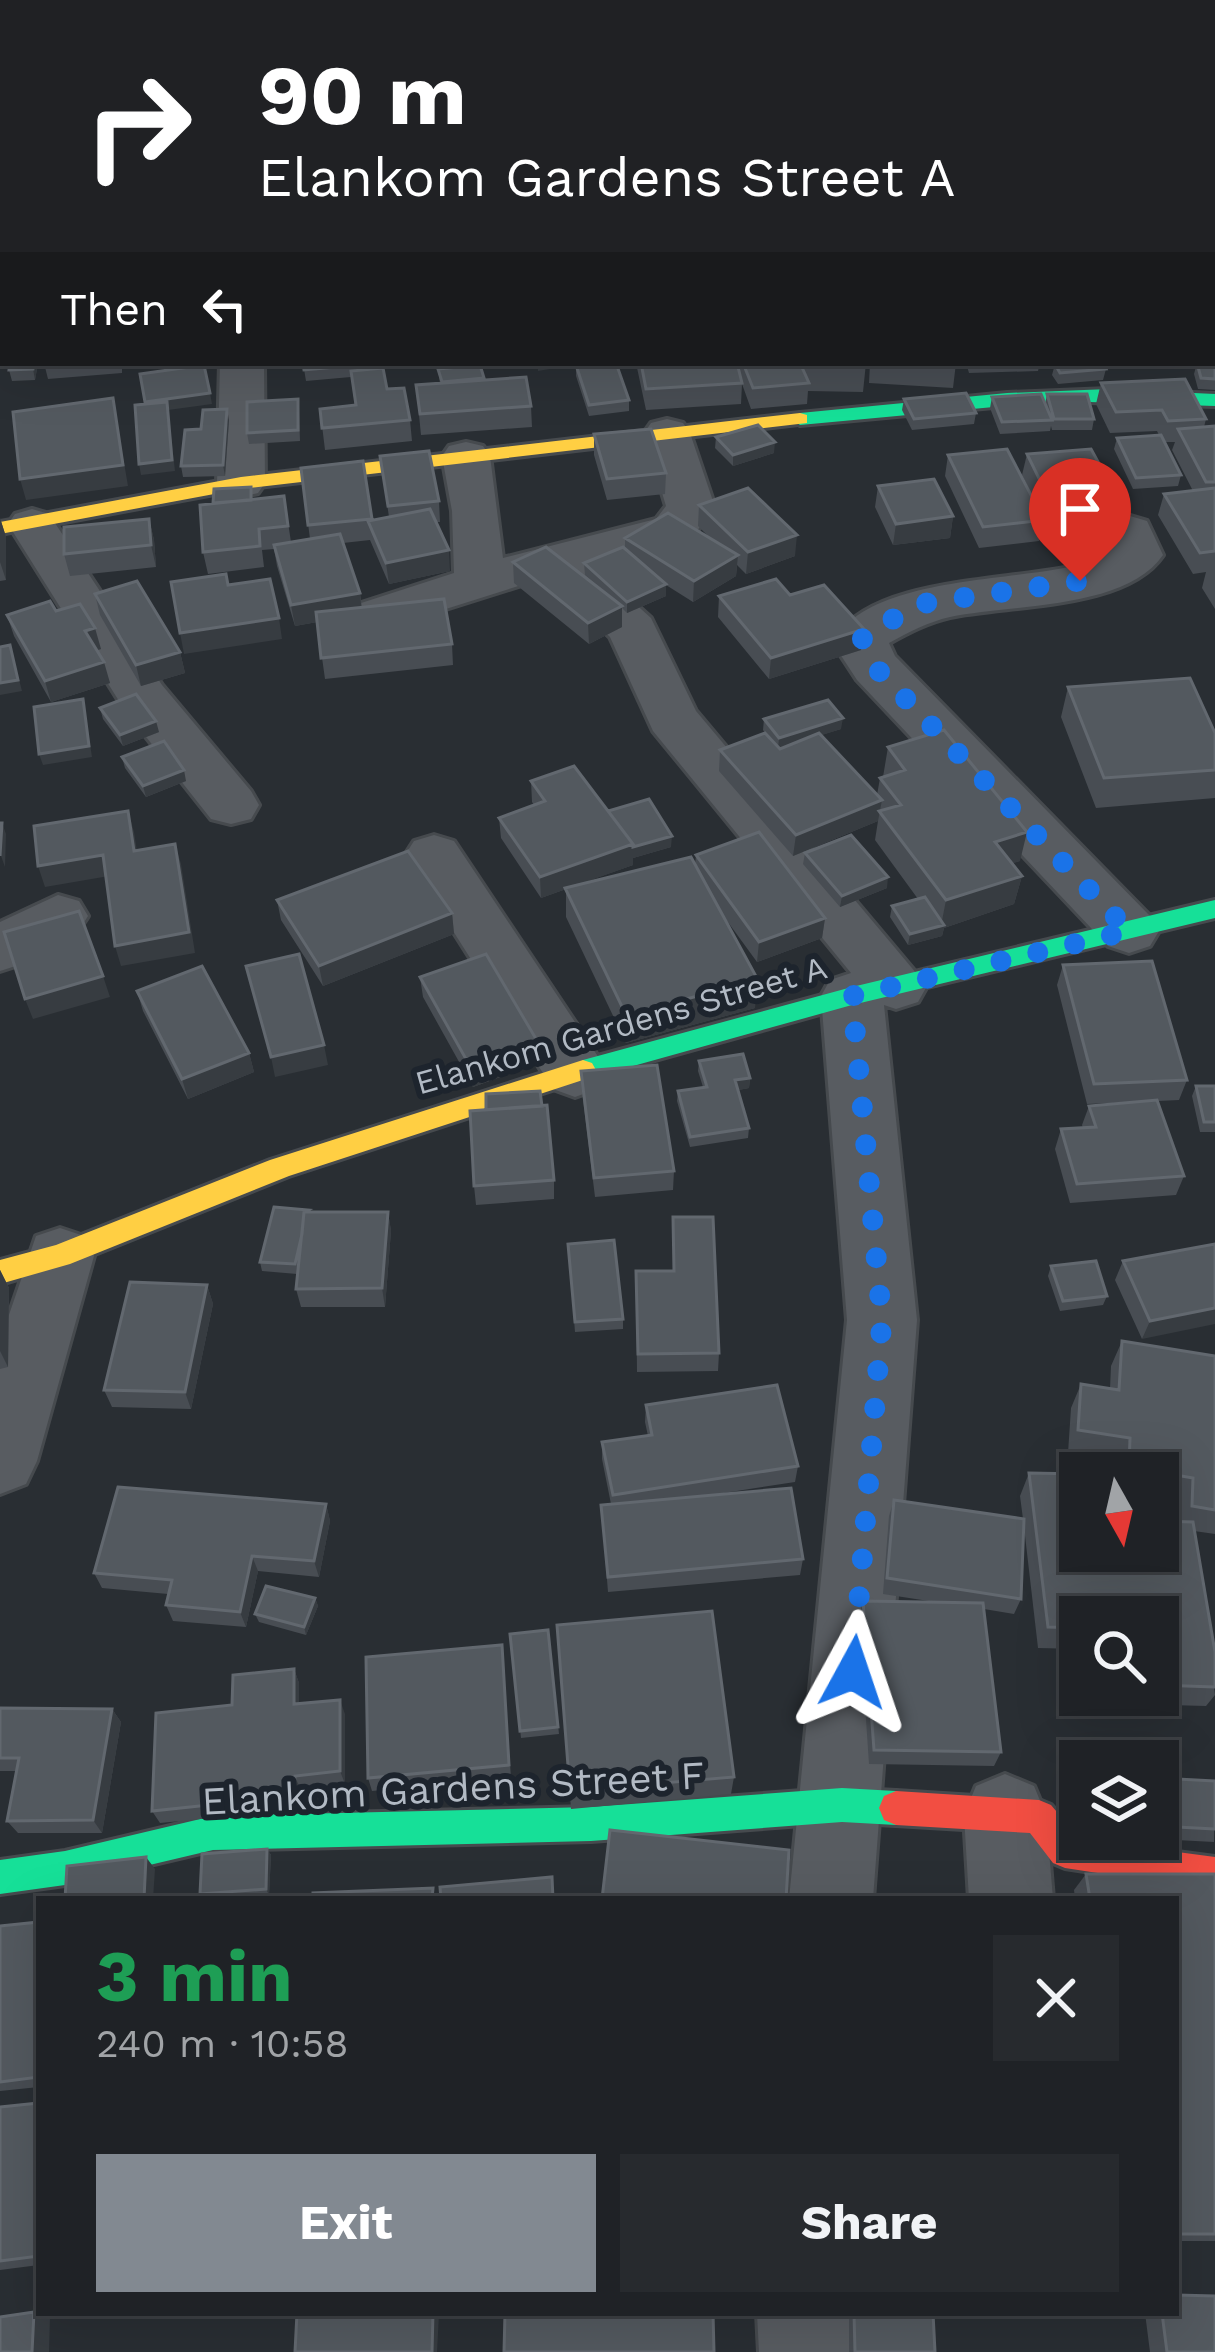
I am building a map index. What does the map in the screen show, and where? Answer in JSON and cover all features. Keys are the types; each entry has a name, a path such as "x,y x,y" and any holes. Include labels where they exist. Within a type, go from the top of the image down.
{"street":[{"path":"242,366 242,483"},
{"path":"231,805 143,697 16,526 242,483 1047,393 1131,391 1215,400"},
{"path":"373,616 556,558 673,530 691,507 667,433"},
{"path":"466,456 476,511 480,584"},
{"path":"1129,931 876,668 862,637 919,604 1103,576 1138,556 1130,531"},
{"path":"556,558 633,630 672,718 874,991 882,1320 831,1896"},
{"path":"434,855 574,1072"},
{"name":"Elankom Gardens Street A","path":"18,1258 574,1072 874,991 1215,909"},
{"path":"0,949 58,916"},
{"path":"0,1461 18,1258"},
{"name":"Elankom Gardens Street F","path":"0,1877 65,1868 213,1833 591,1825 842,1805 1039,1817 1065,1851 1215,1874"},
{"path":"1005,1816 1011,1896"},
{"path":"806,2316 807,2352"}],"building":[{"path":"204,366 210,393 145,402 140,374"},
{"path":"303,366 349,366 304,370"},
{"path":"480,366 484,378 442,382 438,369"},
{"path":"576,366 617,366 629,400 589,405"},
{"path":"642,366 738,366 742,383 646,389"},
{"path":"744,366 801,366 809,383 753,388"},
{"path":"1056,366 1106,369 1060,373"},
{"path":"1198,366 1215,366 1215,379 1201,378"},
{"path":"383,368 387,389 404,388 410,420 322,428 320,409 356,405 351,371"},
{"path":"526,377 531,406 420,414 416,385"},
{"path":"1185,379 1206,419 1168,421 1162,410 1116,412 1101,383"},
{"path":"966,393 976,413 914,419 904,399"},
{"path":"1041,394 1052,420 1002,422 992,397"},
{"path":"1047,394 1087,394 1094,419 1054,419"},
{"path":"113,398 123,465 20,479 13,412"},
{"path":"298,399 298,430 247,433 247,402"},
{"path":"167,402 172,460 139,464 135,405"},
{"path":"227,409 223,465 181,466 185,430 201,429 203,410"},
{"path":"758,425 775,442 733,455 716,437"},
{"path":"1215,426 1215,482 1206,482 1178,429"},
{"path":"651,429 666,473 607,479 594,434"},
{"path":"1161,435 1181,475 1136,478 1117,438"},
{"path":"1007,449 1044,520 983,527 948,455"},
{"path":"1091,449 1120,502 1054,509 1027,454"},
{"path":"429,451 439,501 388,506 380,456"},
{"path":"363,461 372,519 308,525 301,468"},
{"path":"934,479 953,516 896,524 878,486"},
{"path":"251,487 251,500 213,503 214,489"},
{"path":"748,488 797,535 748,552 699,505"},
{"path":"1215,488 1215,551 1200,553 1164,494"},
{"path":"284,496 288,526 259,529 260,546 203,552 200,505"},
{"path":"430,509 449,550 386,563 368,521"},
{"path":"668,513 738,555 694,581 625,538"},
{"path":"149,519 151,545 64,554 64,527"},
{"path":"340,534 360,593 291,605 274,545"},
{"path":"546,547 622,606 588,623 513,562"},
{"path":"623,547 666,584 627,602 584,563"},
{"path":"226,574 228,585 270,579 279,618 180,633 171,582"},
{"path":"776,579 790,595 824,585 864,629 771,658 719,596"},
{"path":"137,581 180,652 136,665 95,594"},
{"path":"444,599 452,644 321,658 316,612"},
{"path":"50,601 56,611 80,604 95,628 85,631 104,662 45,681 7,615"},
{"path":"10,645 18,680 0,683 0,647"},
{"path":"1190,678 1215,733 1215,770 1104,778 1068,687"},
{"path":"136,694 156,721 120,735 100,708"},
{"path":"83,699 89,746 39,754 34,707"},
{"path":"828,700 843,718 779,738 764,719"},
{"path":"944,730 1027,832 995,842 1022,876 946,900 879,811 901,805 880,778 905,770 888,747"},
{"path":"765,733 780,749 819,733 882,800 796,835 720,750"},
{"path":"164,741 184,770 143,786 122,757"},
{"path":"574,766 633,844 540,877 499,818 545,801 531,781"},
{"path":"649,799 672,836 633,847 608,811"},
{"path":"128,811 134,851 175,844 189,932 115,946 103,855 38,866 34,826"},
{"path":"759,832 825,918 759,942 696,855"},
{"path":"851,835 888,877 842,896 805,853"},
{"path":"408,851 452,913 319,966 277,900"},
{"path":"691,857 758,980 626,1015 565,888"},
{"path":"925,897 944,925 910,934 892,906"},
{"path":"79,911 103,976 25,999 4,932"},
{"path":"299,954 324,1045 271,1057 246,966"},
{"path":"486,954 539,1044 471,1068 420,977"},
{"path":"1152,961 1187,1080 1094,1084 1063,965"},
{"path":"202,966 249,1053 182,1079 137,991"},
{"path":"743,1054 750,1078 735,1080 749,1128 690,1137 678,1091 707,1087 699,1061"},
{"path":"657,1065 674,1171 594,1178 581,1071"},
{"path":"1196,1086 1215,1086 1215,1122 1204,1122"},
{"path":"540,1091 542,1106 486,1110 486,1094"},
{"path":"1157,1100 1184,1176 1077,1184 1061,1129 1096,1127 1089,1106"},
{"path":"547,1105 554,1180 474,1186 470,1111"},
{"path":"274,1207 308,1210 295,1264 260,1262"},
{"path":"304,1212 388,1212 382,1288 296,1289"},
{"path":"673,1217 713,1217 719,1353 638,1354 636,1271 674,1271"},
{"path":"614,1240 623,1319 575,1322 568,1244"},
{"path":"1215,1244 1215,1308 1150,1321 1123,1261"},
{"path":"1096,1261 1107,1296 1063,1301 1051,1266"},
{"path":"130,1282 207,1285 185,1392 104,1390"},
{"path":"1122,1341 1215,1356 1215,1510 1192,1506 1193,1478 1179,1476 1179,1452 1130,1452 1130,1438 1078,1430 1081,1384 1119,1390"},
{"path":"777,1385 798,1466 613,1495 602,1442 652,1435 646,1405"},
{"path":"1029,1473 1059,1474 1059,1572 1179,1572 1179,1522 1193,1522 1215,1652 1215,1687 1179,1686 1179,1596 1059,1596 1059,1627 1048,1627"},
{"path":"118,1487 326,1504 314,1561 252,1556 240,1612 166,1605 172,1580 94,1573"},
{"path":"791,1488 803,1559 608,1577 601,1505"},
{"path":"894,1500 1024,1519 1021,1599 887,1578"},
{"path":"266,1586 315,1598 304,1627 255,1614"},
{"path":"863,1601 983,1603 1001,1752 874,1750"},
{"path":"712,1611 734,1777 570,1791 557,1625"},
{"path":"548,1630 558,1727 520,1731 510,1634"},
{"path":"502,1645 509,1765 368,1778 366,1657"},
{"path":"294,1669 294,1704 340,1700 340,1771 295,1776 294,1796 152,1811 156,1713 232,1705 233,1675"},
{"path":"0,1708 112,1709 93,1820 7,1821 19,1758 0,1758"},
{"path":"1179,1779 1215,1781 1215,1829 1179,1827"},
{"path":"610,1830 789,1850 786,1896 602,1896"},
{"path":"267,1849 266,1889 200,1894 202,1854"},
{"path":"146,1857 144,1896 65,1896 67,1866"},
{"path":"1086,1874 1215,1874 1215,2234 1179,2234 1179,1896 1090,1896"},
{"path":"552,1877 553,1896 441,1896 440,1887"},
{"path":"433,1888 432,1896 313,1893"},
{"path":"36,1922 36,2077 0,2082 0,1926"},
{"path":"36,2103 36,2256 0,2261 0,2107"},
{"path":"1179,2295 1215,2296 1215,2352 1167,2352 1162,2316 1179,2316"},
{"path":"34,2312 32,2352 0,2352 0,2317"},
{"path":"297,2316 433,2316 432,2352 295,2352"},
{"path":"505,2316 713,2316 714,2352 504,2352"},
{"path":"854,2316 933,2316 935,2352 855,2352"}],"traffic: fast":[{"path":"800,419 1058,395 1215,400"},
{"path":"583,1070 852,996 1215,909"},
{"path":"0,1877 65,1868 213,1833 591,1824 842,1805 896,1808"}],"traffic: slow":[{"path":"0,528 241,483 800,419"},
{"path":"0,1272 60,1256 280,1168 583,1070"}],"traffic: jam":[{"path":"896,1808 1039,1817 1065,1851 1215,1874"}],"route":[{"path":"853,1672 882,1320 852,996 1129,931 876,668 862,637 919,604 1080,581"}]}
